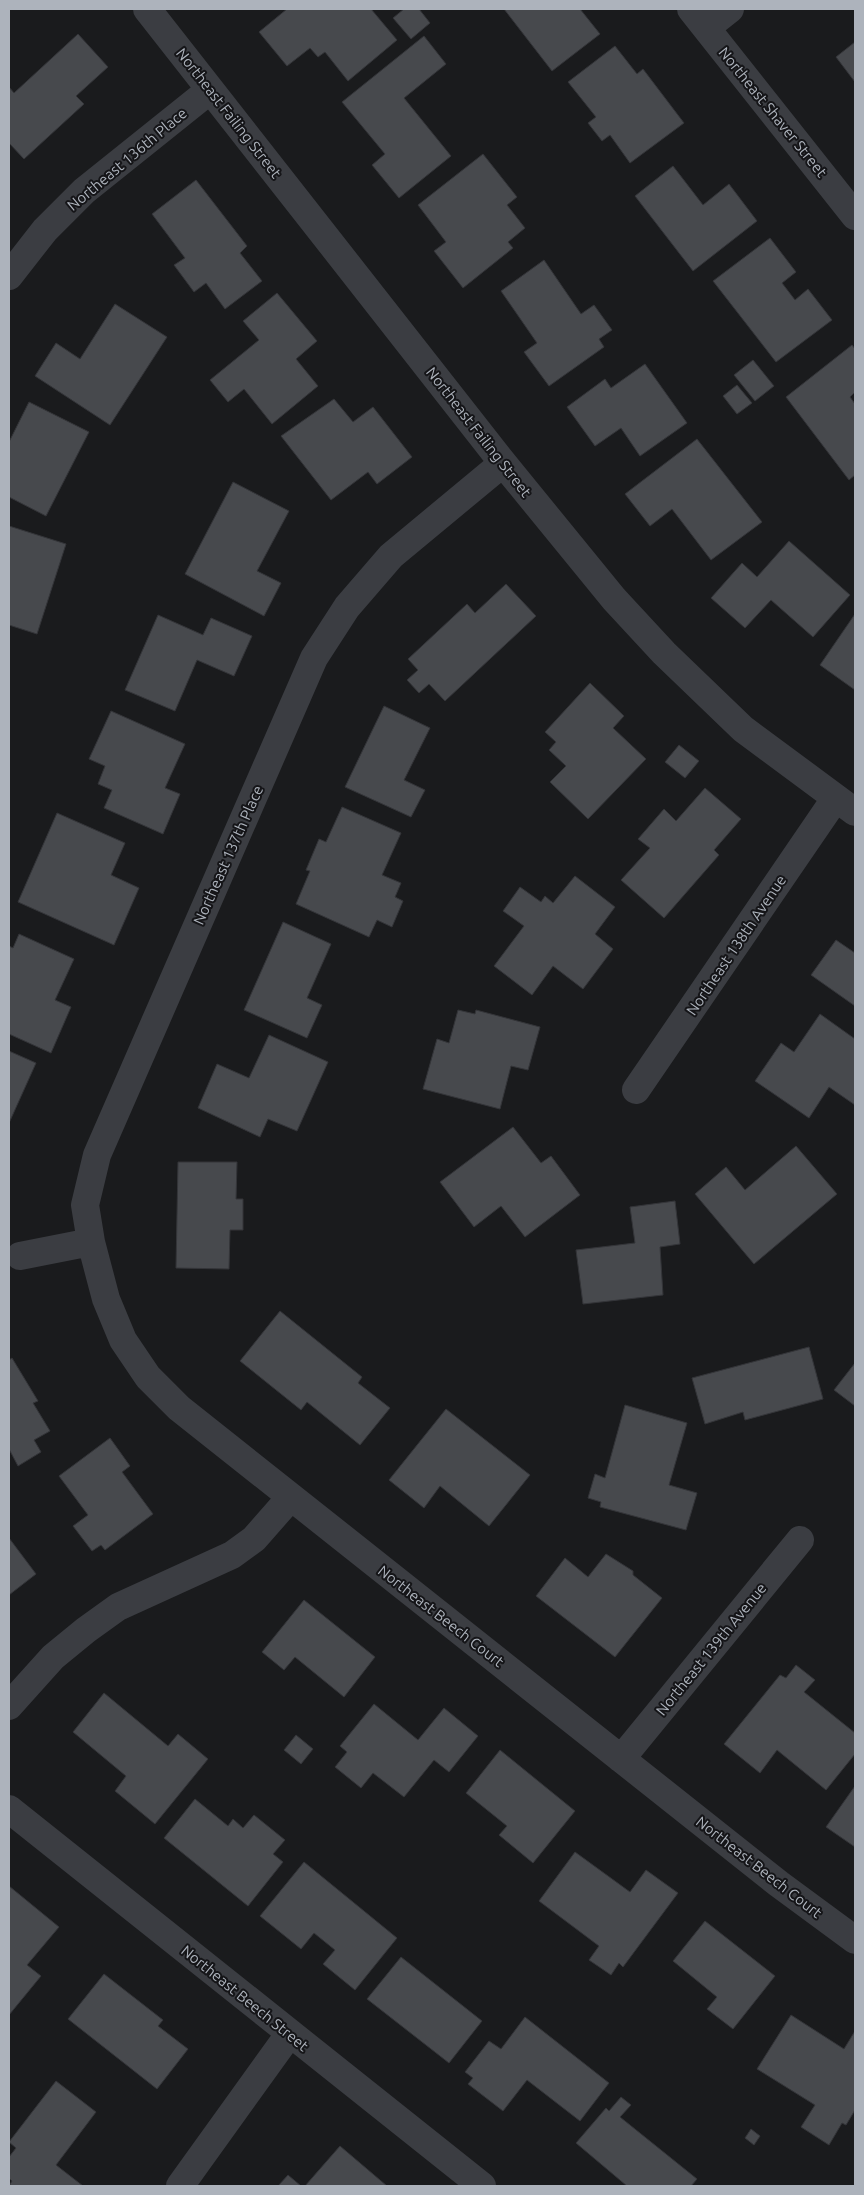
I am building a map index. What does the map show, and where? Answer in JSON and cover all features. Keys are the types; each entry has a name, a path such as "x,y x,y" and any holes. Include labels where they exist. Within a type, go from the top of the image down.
{"street":[{"name":"Northeast Failing Street","path":"147,9 503,463 614,598 664,653 743,728 845,805"},
{"path":"698,18 730,9"},
{"name":"Northeast Shaver Street","path":"698,18 855,216"},
{"name":"Northeast 136th Place","path":"9,276 45,230 84,190 210,90"},
{"name":"Northeast 137th Place","path":"91,1242 85,1206 97,1155 314,658 347,606 391,556 503,463"},
{"name":"Northeast 138th Avenue","path":"636,1090 845,805"},
{"path":"20,1256 91,1242"},
{"name":"Northeast Beech Court","path":"91,1242 106,1299 123,1340 148,1377 179,1408 778,1884 855,1940"},
{"path":"9,1706 53,1657 86,1630 118,1607 232,1555 254,1539 290,1498"},
{"name":"Northeast 139th Avenue","path":"621,1759 800,1540"},
{"name":"Northeast Beech Street","path":"9,1809 482,2186"},
{"path":"180,2186 290,2033"}],"building":[{"path":"287,9 371,9 397,40 348,81 325,52 318,57 310,48 287,66 259,32"},
{"path":"404,9 419,9 430,23 411,39 393,18"},
{"path":"504,9 580,9 600,34 552,71"},
{"path":"78,34 108,67 76,96 84,104 24,159 9,143 9,87 14,93"},
{"path":"424,36 446,64 404,98 451,156 399,198 372,165 385,154 342,102"},
{"path":"855,42 855,82 836,57"},
{"path":"615,46 637,74 643,69 684,123 630,163 610,135 602,141 588,123 596,117 568,82"},
{"path":"483,154 517,197 507,205 525,228 508,242 513,248 463,288 434,251 446,242 418,205"},
{"path":"673,166 703,205 729,184 757,221 693,271 635,196"},
{"path":"196,180 247,246 240,253 262,281 225,309 206,283 194,292 174,265 185,258 152,214"},
{"path":"770,238 796,272 782,283 795,300 808,289 832,320 776,362 713,281"},
{"path":"544,260 581,314 594,305 612,330 599,339 604,347 549,386 524,352 537,343 501,291"},
{"path":"277,293 317,341 296,359 318,386 272,424 244,389 228,402 210,380 259,340 243,321"},
{"path":"115,304 167,337 110,425 35,376 56,343 80,359"},
{"path":"852,345 855,349 855,392 850,397 855,404 855,475 849,480 786,397"},
{"path":"753,360 774,386 755,401 734,375"},
{"path":"645,364 687,423 640,456 621,428 595,446 567,407 605,379 611,388"},
{"path":"737,385 752,403 737,414 723,396"},
{"path":"334,399 353,422 373,407 412,457 377,484 368,472 331,500 281,436"},
{"path":"29,402 89,432 46,516 9,497 9,442"},
{"path":"697,439 762,522 711,560 672,509 650,526 625,494"},
{"path":"233,482 289,511 257,571 281,583 264,616 185,574"},
{"path":"9,526 66,544 37,634 9,625"},
{"path":"789,541 850,595 813,637 771,600 745,628 711,598 742,563 757,577"},
{"path":"506,584 536,616 445,701 429,684 419,693 407,680 418,670 408,659 467,604 475,613"},
{"path":"855,614 855,690 820,665"},
{"path":"158,615 203,635 211,618 252,636 234,676 197,660 175,711 125,690"},
{"path":"590,683 624,716 613,728 646,759 588,819 550,782 566,766 549,750 556,742 545,732"},
{"path":"384,706 430,728 404,780 425,790 411,817 345,787"},
{"path":"111,711 185,744 165,788 180,794 163,834 104,808 112,790 98,784 105,766 89,759"},
{"path":"679,745 699,761 685,778 665,762"},
{"path":"705,788 741,819 714,850 719,855 664,918 621,880 650,848 638,839 664,809 676,821"},
{"path":"342,807 401,833 382,875 401,883 395,897 403,901 392,927 377,920 369,937 296,904 310,871 306,870 319,839 326,842"},
{"path":"57,813 125,843 111,875 139,888 114,945 18,902"},
{"path":"575,876 615,907 595,934 613,949 583,989 553,966 532,995 494,966 524,926 503,911 520,887 541,902 545,896 553,903"},
{"path":"283,922 331,944 307,998 322,1005 307,1038 244,1010"},
{"path":"19,934 74,959 55,1000 71,1007 51,1053 9,1034 9,946 13,948"},
{"path":"836,940 855,953 855,1006 811,975"},
{"path":"458,1010 475,1014 476,1010 540,1027 528,1070 511,1066 500,1109 423,1089 437,1039 449,1043"},
{"path":"820,1014 855,1039 855,1105 829,1087 809,1118 755,1081 781,1043 794,1052"},
{"path":"269,1035 328,1062 297,1131 268,1119 260,1137 198,1108 217,1064 249,1078"},
{"path":"9,1051 36,1063 9,1123"},
{"path":"513,1127 541,1163 551,1156 580,1195 525,1237 501,1206 474,1227 440,1182"},
{"path":"796,1146 837,1194 754,1264 695,1194 726,1167 745,1190"},
{"path":"178,1162 237,1162 236,1199 243,1199 243,1230 230,1230 229,1269 176,1268"},
{"path":"675,1201 680,1244 660,1247 663,1295 583,1304 576,1250 635,1243 630,1207"},
{"path":"280,1311 362,1377 358,1383 390,1408 360,1445 307,1402 301,1410 240,1361"},
{"path":"809,1347 823,1399 745,1420 743,1412 705,1424 692,1378"},
{"path":"12,1358 38,1401 33,1403 50,1431 34,1440 41,1452 18,1466 9,1449 9,1360"},
{"path":"855,1363 855,1406 834,1390"},
{"path":"625,1405 687,1423 669,1485 697,1493 686,1530 600,1507 601,1502 588,1498 595,1474 605,1478"},
{"path":"446,1409 530,1475 489,1526 440,1486 424,1508 389,1480"},
{"path":"110,1438 130,1466 122,1472 153,1514 105,1550 101,1545 92,1551 73,1526 88,1515 59,1476"},
{"path":"9,1538 36,1574 9,1595"},
{"path":"606,1554 633,1571 633,1575 662,1598 615,1657 536,1596 565,1558 588,1577"},
{"path":"304,1600 375,1657 344,1697 295,1657 284,1670 262,1652"},
{"path":"796,1665 815,1680 804,1692 855,1733 855,1754 826,1790 777,1750 760,1773 724,1744 780,1675 786,1678"},
{"path":"104,1693 168,1746 178,1734 208,1759 155,1824 115,1791 126,1776 73,1732"},
{"path":"374,1704 418,1740 444,1708 478,1736 449,1772 434,1760 404,1797 373,1773 361,1788 335,1767 347,1752 340,1746"},
{"path":"296,1735 313,1749 301,1764 284,1750"},
{"path":"500,1750 575,1811 533,1863 499,1835 507,1826 466,1793"},
{"path":"855,1786 855,1847 826,1827"},
{"path":"195,1799 228,1826 233,1819 243,1828 254,1815 285,1840 273,1854 283,1862 248,1906 164,1838"},
{"path":"575,1852 630,1892 646,1870 678,1893 623,1967 619,1963 611,1975 589,1960 599,1946 539,1901"},
{"path":"304,1862 397,1938 355,1990 323,1964 335,1950 314,1933 301,1949 260,1916"},
{"path":"9,1886 59,1927 27,1965 41,1976 9,2015"},
{"path":"705,1921 775,1976 733,2029 707,2009 717,1997 673,1961"},
{"path":"401,1957 482,2021 449,2063 367,1999"},
{"path":"104,1974 163,2020 158,2026 188,2049 157,2089 68,2019"},
{"path":"791,2015 844,2049 855,2031 855,2110 846,2125 842,2123 829,2145 801,2127 815,2105 757,2069"},
{"path":"525,2017 609,2083 580,2121 527,2080 503,2111 468,2084 473,2078 465,2072 489,2041 501,2049"},
{"path":"56,2081 96,2112 56,2165 83,2186 9,2186 12,2181 9,2178 9,2157 16,2148 9,2142"},
{"path":"621,2097 631,2105 620,2117 697,2179 691,2186 627,2186 576,2143 606,2108 609,2111"},
{"path":"751,2129 760,2136 754,2145 745,2138"},
{"path":"340,2146 387,2186 305,2186"},
{"path":"288,2175 301,2186 278,2186"}]}
